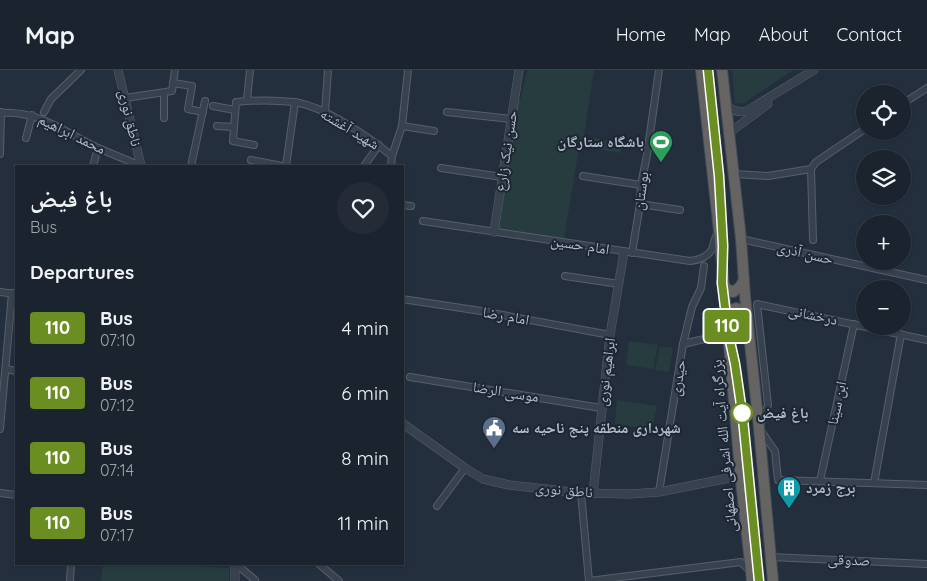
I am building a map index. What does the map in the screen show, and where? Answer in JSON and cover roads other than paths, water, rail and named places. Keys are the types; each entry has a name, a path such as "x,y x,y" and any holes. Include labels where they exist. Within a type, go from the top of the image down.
{"highway":[{"name":"بزرگراه آیت الله اشرفی اصفهانی","path":"701,70 752,576"},
{"path":"722,70 724,103 741,239 773,581"},
{"path":"722,283 733,292 740,287 744,280"},
{"path":"727,318 730,312 736,308 742,310 747,318"}],"street":[{"path":"44,112 50,99 82,70"},
{"name":"ناطق نوری","path":"118,70 141,165"},
{"path":"125,98 172,91 175,70"},
{"path":"250,70 247,100 236,102 233,127 234,141 254,145"},
{"path":"325,112 328,70"},
{"path":"390,165 402,126 408,70"},
{"name":"حسن نیک زارع","path":"494,232 519,70"},
{"name":"بوستان","path":"628,252 640,204 640,185 647,155 659,70"},
{"path":"724,103 736,112 747,112 814,70"},
{"path":"173,83 192,86 188,109 203,112"},
{"path":"911,98 927,88"},
{"path":"729,133 764,108 781,92"},
{"path":"164,93 164,118"},
{"name":"شهید آغشته","path":"247,100 295,102 325,112 379,145 392,156"},
{"path":"191,165 205,101"},
{"path":"284,165 295,102"},
{"path":"213,106 235,110"},
{"name":"محمد ابراهیم","path":"0,113 18,112 32,115 98,148 139,165"},
{"path":"448,112 511,119"},
{"path":"0,113 0,154"},
{"path":"26,138 32,115"},
{"path":"217,126 233,127"},
{"path":"402,126 434,131"},
{"path":"813,240 811,169 816,162 856,135"},
{"path":"365,165 379,145"},
{"path":"92,165 98,148"},
{"path":"251,160 278,165"},
{"path":"441,168 502,177"},
{"path":"734,174 768,176 811,169"},
{"path":"583,176 640,185"},
{"path":"640,204 680,210"},
{"path":"404,205 411,206"},
{"name":"امام حسین","path":"423,221 690,262 707,255 713,248 714,237 718,231"},
{"name":"حسن آذری","path":"741,239 927,280"},
{"name":"ابراهیم نوری","path":"592,493 610,335 619,284 628,252"},
{"name":"حیدری","path":"659,492 683,344 692,307 701,288 704,266"},
{"path":"565,276 619,284"},
{"path":"0,292 14,294 3,360 6,369 0,430"},
{"name":"امام رضا","path":"404,299 610,335"},
{"name":"درخشانی","path":"759,428 768,405 757,304 854,324"},
{"name":"ابن سینا","path":"820,481 854,324"},
{"path":"874,483 901,335"},
{"name":"درخشانی","path":"905,335 927,340"},
{"path":"683,344 717,336"},
{"path":"6,369 15,371"},
{"name":"موسی الرضا","path":"410,377 602,408"},
{"name":"ناطق نوری","path":"404,424 483,479 509,485 581,493 630,494 659,492 734,477 741,481"},
{"path":"759,428 775,450 778,480 927,485"},
{"path":"437,506 465,468"},
{"path":"0,493 15,495"},
{"path":"581,493 588,581 741,562 752,576"},
{"name":"صدوقی","path":"770,557 927,564"},
{"path":"70,581 71,565"},
{"path":"235,581 236,565"},
{"path":"237,565 255,580"},
{"path":"320,565 339,581"}],"place":[{"name":"باشگاه ستارگان","path":"661,163"},
{"name":"باغ فیض","path":"742,413"},
{"name":"شهرداری منطقه پنج ناحیه سه","path":"494,449"},
{"name":"برج زمرد","path":"789,509"}]}
